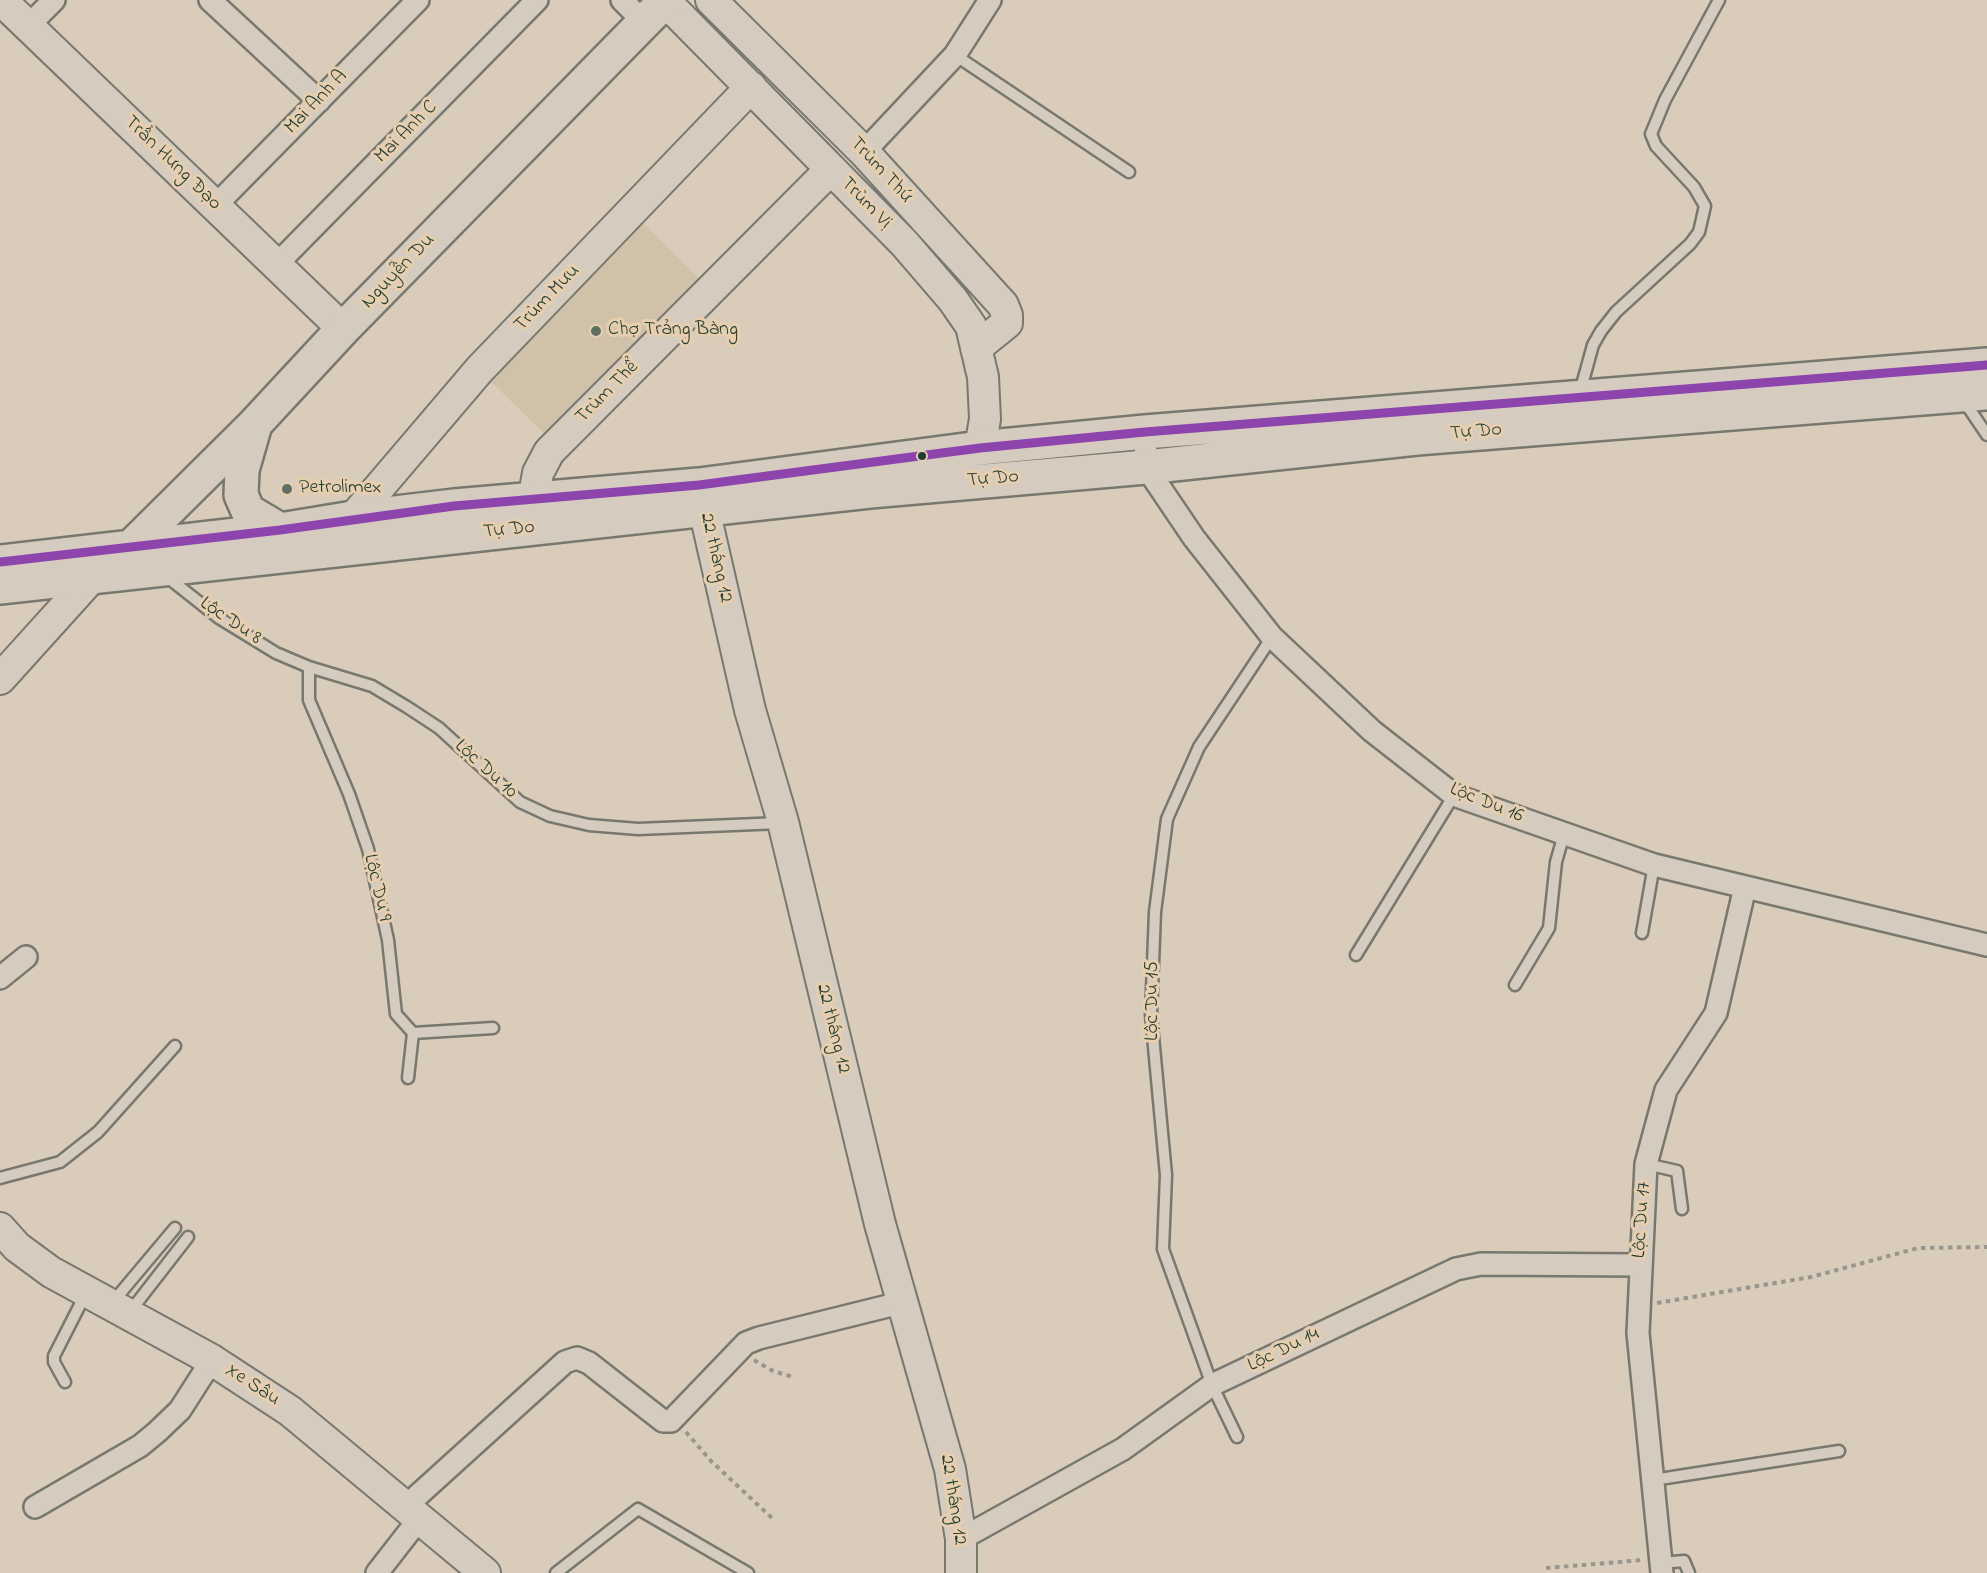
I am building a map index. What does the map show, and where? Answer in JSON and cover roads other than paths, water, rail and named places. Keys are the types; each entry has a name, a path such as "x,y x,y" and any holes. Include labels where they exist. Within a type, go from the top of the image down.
{"main road":[{"name":"Nguyễn Du","path":"133,545 254,425 649,6"},
{"name":"Tự Do","path":"0,587 157,569 701,497 980,448 1145,432 1987,365"},
{"name":"Tự Do","path":"0,562 280,530 352,518 533,501 870,491 1146,467 1417,438 1973,394"},
{"path":"254,425 242,470 241,495 248,511 280,530"}],"street":[{"name":"Trần Hưng Đạo","path":"1,0 343,328"},
{"path":"28,26 54,0"},
{"path":"210,0 319,101"},
{"name":"Mai Anh A","path":"215,206 418,0"},
{"name":"Mai Anh C","path":"276,265 537,0"},
{"name":"Trùm Thứ","path":"711,0 864,152 1003,305 1008,315 1007,323 976,348"},
{"path":"864,152 955,56 990,0"},
{"name":"Trùm Vị","path":"649,6 751,87 904,243 953,300 971,326 984,378 984,419 980,448"},
{"name":"Trùm Mưu","path":"352,518 480,369 751,87"},
{"name":"Trùm Thể","path":"533,501 538,473 549,452 831,169"},
{"path":"1145,432 1146,467"},
{"name":"Lộc Du 16","path":"1146,467 1194,538 1272,637 1372,731 1454,795 1654,865 1987,945"},
{"name":"22 tháng 12","path":"701,497 750,710 783,822 802,911 900,1303 950,1469 961,1539 960,1573"},
{"path":"0,679 93,576 133,545"},
{"name":"Lộc Du 17","path":"1661,1565 1638,1306 1646,1164 1666,1090 1716,1013 1745,887"},
{"path":"0,978 26,957"},
{"name":"Xe Sâu","path":"0,1228 32,1259 212,1360 290,1410 485,1573"},
{"name":"Lộc Du 14","path":"961,1539 1123,1449 1212,1385 1456,1269 1481,1264 1640,1265"},
{"path":"377,1573 412,1513 565,1362 577,1358 589,1363 663,1421 671,1421 739,1349 759,1338 900,1303"},
{"path":"36,1507 140,1446 157,1432 180,1410 212,1360"}],"lane":[{"path":"1579,398 1587,363 1601,331 1616,312 1690,244 1699,232 1705,206 1694,187 1656,146 1652,134 1665,100 1719,0"},
{"path":"955,56 1129,172"},
{"path":"1973,394 1987,435"},
{"name":"Lộc Du 8","path":"157,569 219,618 276,653 309,667"},
{"name":"Lộc Du 15","path":"1237,1437 1212,1385 1163,1249 1166,1175 1151,1015 1155,912 1167,819 1198,747 1272,637"},
{"name":"Lộc Du 10","path":"309,667 372,686 438,728 520,802 550,816 589,825 638,829 783,822"},
{"name":"Lộc Du 9","path":"309,667 309,700 349,794 368,849 388,940 396,1014 413,1033"},
{"path":"1356,955 1454,795"},
{"path":"1515,985 1549,928 1556,862 1563,834"},
{"path":"1642,933 1654,865"},
{"path":"408,1078 413,1033 494,1028"},
{"path":"0,1178 60,1162 98,1132 175,1046"},
{"path":"1646,1164 1677,1171 1682,1209"},
{"path":"66,1382 54,1362 54,1356 109,1302 175,1228"},
{"path":"109,1302 188,1237"},
{"path":"1653,1480 1839,1452"},
{"path":"556,1573 638,1509 748,1573"},
{"path":"1661,1565 1684,1561 1689,1573"}],"place":[{"name":"Chợ Trảng Bàng","path":"596,331"},
{"name":"Petrolimex","path":"287,489"}]}
